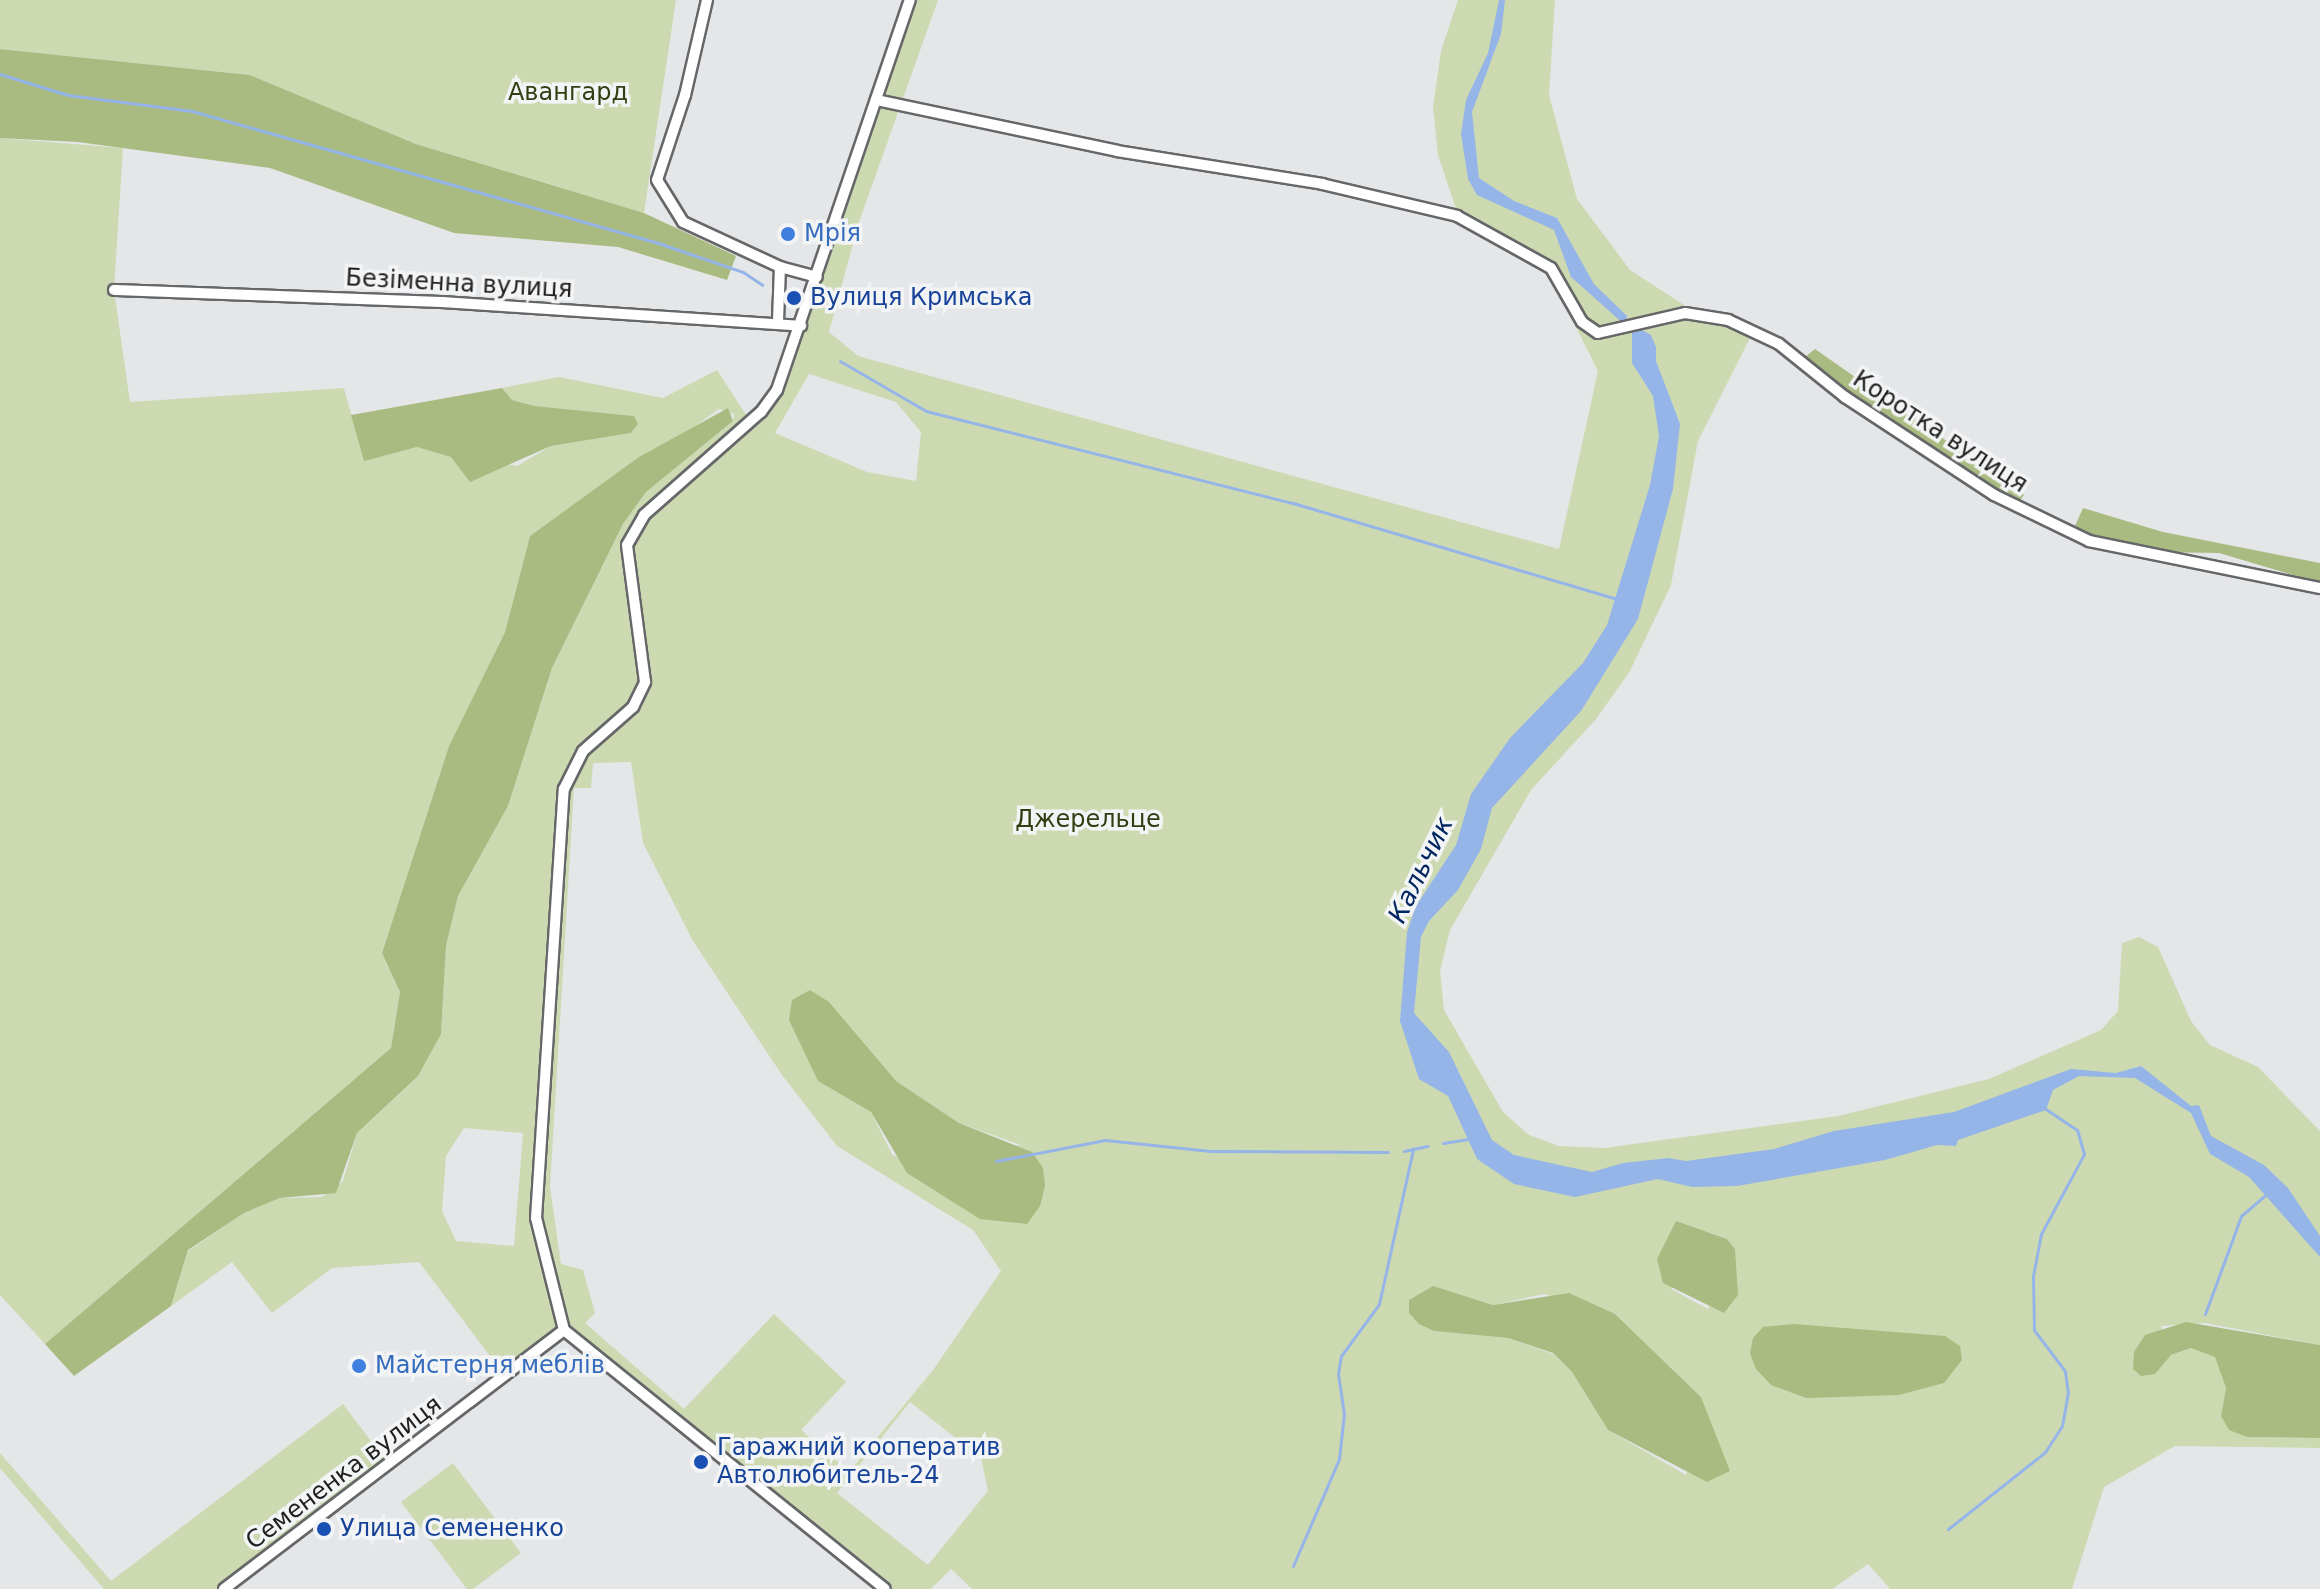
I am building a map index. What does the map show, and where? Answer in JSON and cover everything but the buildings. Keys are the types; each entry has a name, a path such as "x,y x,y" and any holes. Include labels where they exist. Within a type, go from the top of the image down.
{"street":[{"path":"707,0 685,95 657,180 683,222 780,267 817,277"},
{"path":"885,1589 564,1330 536,1218 564,789 583,751 633,707 645,682 627,556 631,534 644,515 770,401 801,326 910,0"},
{"name":"Коротка вулиця","path":"876,100 1437,210 1532,254 1560,278 1590,329 1618,331 1644,322 1698,314 1754,330 1994,495 2089,541 2320,588"},
{"path":"778,321 780,267"},
{"name":"Безіменна вулиця","path":"114,290 778,321 801,326"},
{"name":"Семененка вулиця","path":"224,1589 564,1330"}],"green space":[{"name":"Авангард","path":"0,0 676,0 644,213 416,144 250,75 0,49"},
{"name":"Джерельце","path":"910,0 938,0 859,222 829,332 858,356 1559,549 1598,371 1550,276 1460,221 1438,155 1433,107 1441,51 1458,0 1555,0 1549,95 1577,199 1630,270 1698,314 1754,330 1698,441 1671,585 1630,671 1596,719 1531,790 1450,930 1440,971 1444,1010 1503,1112 1529,1135 1559,1146 1604,1148 1838,1116 1989,1079 2101,1030 2118,1011 2122,943 2139,937 2158,947 2191,1021 2210,1045 2258,1067 2320,1131 2320,1345 2205,1323 2161,1326 2171,1355 2192,1348 2216,1357 2226,1388 2221,1416 2247,1437 2320,1438 2320,1448 2175,1446 2104,1487 2072,1589 1890,1589 1868,1564 1832,1589 972,1589 951,1569 931,1589 885,1589 564,1330 502,1372 419,1262 332,1268 272,1313 232,1262 171,1306 188,1251 244,1213 280,1198 322,1197 343,1181 357,1133 418,1076 441,1033 446,946 458,896 508,806 552,668 623,524 646,492 733,421 734,414 719,409 674,441 651,450 530,536 505,632 449,746 382,953 400,992 391,1048 45,1344 0,1295 0,138 123,148 114,290 130,402 344,388 364,460 417,447 517,466 551,446 631,433 638,424 634,416 535,406 512,400 502,388 559,377 663,398 717,370 750,421 770,401","holes":["809,374 896,402 921,432 916,481 867,472 775,433","631,762 643,843 693,941 782,1075 837,1146 973,1230 1001,1271 933,1370 849,1472 801,1430 846,1382 774,1314 684,1409 585,1323 595,1313 583,1270 561,1264 550,1187 574,788 591,788 593,763","864,1048 896,1081 959,1123 1021,1145 893,1156 871,1112 818,1081","464,1128 523,1133 514,1246 456,1241 442,1211 446,1156","1708,1232 1727,1239 1735,1249 1708,1309 1671,1289","1451,1292 1493,1305 1544,1294 1615,1314 1701,1397 1686,1475 1608,1430 1572,1372 1553,1354 1508,1338 1434,1331","910,1402 981,1458 988,1491 928,1565 837,1493"]},
{"path":"0,49 250,75 416,144 644,213 736,256 727,280 618,247 454,233 270,168 78,142 0,138"},
{"path":"1815,349 2024,495 2016,506 1800,361"},
{"path":"502,388 512,400 535,406 634,416 638,424 631,433 551,446 470,482 451,457 417,447 364,461 351,415"},
{"path":"728,408 733,421 646,492 623,524 552,668 508,806 458,896 446,946 441,1034 418,1076 357,1133 336,1193 280,1198 244,1213 188,1250 171,1306 74,1376 45,1344 391,1048 400,992 382,953 449,746 505,632 530,536 639,457"},
{"path":"2083,508 2163,532 2320,563 2320,583 2219,553 2155,552 2112,544 2074,528"},
{"path":"810,990 829,1002 896,1081 959,1123 1032,1152 1043,1168 1045,1186 1040,1206 1027,1224 980,1219 907,1173 871,1112 818,1081 789,1020 792,1000"},
{"path":"1676,1221 1727,1239 1735,1249 1738,1295 1724,1313 1663,1283 1657,1259"},
{"path":"1433,1286 1493,1305 1569,1293 1615,1314 1701,1397 1730,1471 1707,1482 1608,1430 1572,1372 1553,1353 1508,1338 1434,1331 1419,1324 1409,1313 1409,1300"},
{"path":"2186,1322 2320,1345 2320,1438 2247,1437 2229,1430 2221,1416 2226,1388 2215,1357 2191,1348 2171,1355 2155,1374 2141,1376 2133,1369 2134,1352 2145,1335"},
{"path":"1794,1324 1945,1336 1960,1346 1962,1360 1944,1383 1899,1395 1806,1398 1771,1385 1756,1369 1750,1353 1753,1338 1763,1327"},
{"path":"343,1404 386,1461 217,1589 104,1589 0,1468 0,1453 111,1581"},
{"path":"453,1463 521,1553 473,1589 467,1589 401,1502"}],"water":[{"path":"1499,0 1505,0 1501,34 1472,112 1479,178 1514,201 1557,218 1594,284 1627,316 1626,326 1571,277 1554,230 1477,195 1468,179 1461,134 1466,100 1488,53"},
{"path":"1640,329 1651,335 1656,347 1656,361 1680,424 1673,489 1638,619 1581,711 1492,808 1481,849 1458,890 1429,921 1421,937 1414,1013 1449,1052 1492,1140 1514,1155 1592,1172 1623,1163 1669,1158 1686,1161 1774,1149 1834,1131 1954,1112 2071,1069 2116,1073 2141,1066 2191,1106 2199,1105 2211,1136 2264,1165 2288,1188 2320,1236 2320,1257 2249,1177 2210,1154 2191,1113 2135,1078 2079,1076 2053,1090 2046,1110 1958,1140 1956,1146 1937,1145 1885,1160 1737,1186 1692,1187 1658,1179 1575,1197 1514,1184 1477,1159 1448,1096 1419,1079 1400,1021 1407,932 1416,906 1456,845 1471,794 1510,738 1583,663 1607,625 1650,485 1659,436 1653,396 1632,363 1632,332"}],"waterway":[{"path":"0,74 68,95 192,111 664,245 743,272 762,285"},
{"path":"840,361 926,411 1293,503 1617,599"},
{"path":"1948,1529 2045,1452 2062,1426 2068,1393 2065,1371 2034,1330 2033,1276 2041,1234 2084,1154 2077,1130 2044,1108"},
{"path":"1443,1143 1467,1139"},
{"path":"996,1161 1105,1140 1210,1151 1388,1152"},
{"path":"1404,1151 1427,1146"},
{"path":"1293,1566 1339,1459 1344,1414 1338,1374 1341,1356 1379,1304 1413,1149"},
{"path":"2205,1314 2241,1216 2267,1193"}],"place":[{"name":"Мрія","path":"788,234"},
{"name":"Вулиця Кримська","path":"794,298"},
{"name":"Майстерня меблів","path":"359,1366"},
{"name":"Гаражний кооператив Автолюбитель-24","path":"701,1462"},
{"name":"Улица Семененко","path":"324,1529"}],"water label":[{"name":"Кальчик","path":"1421,870"}]}
